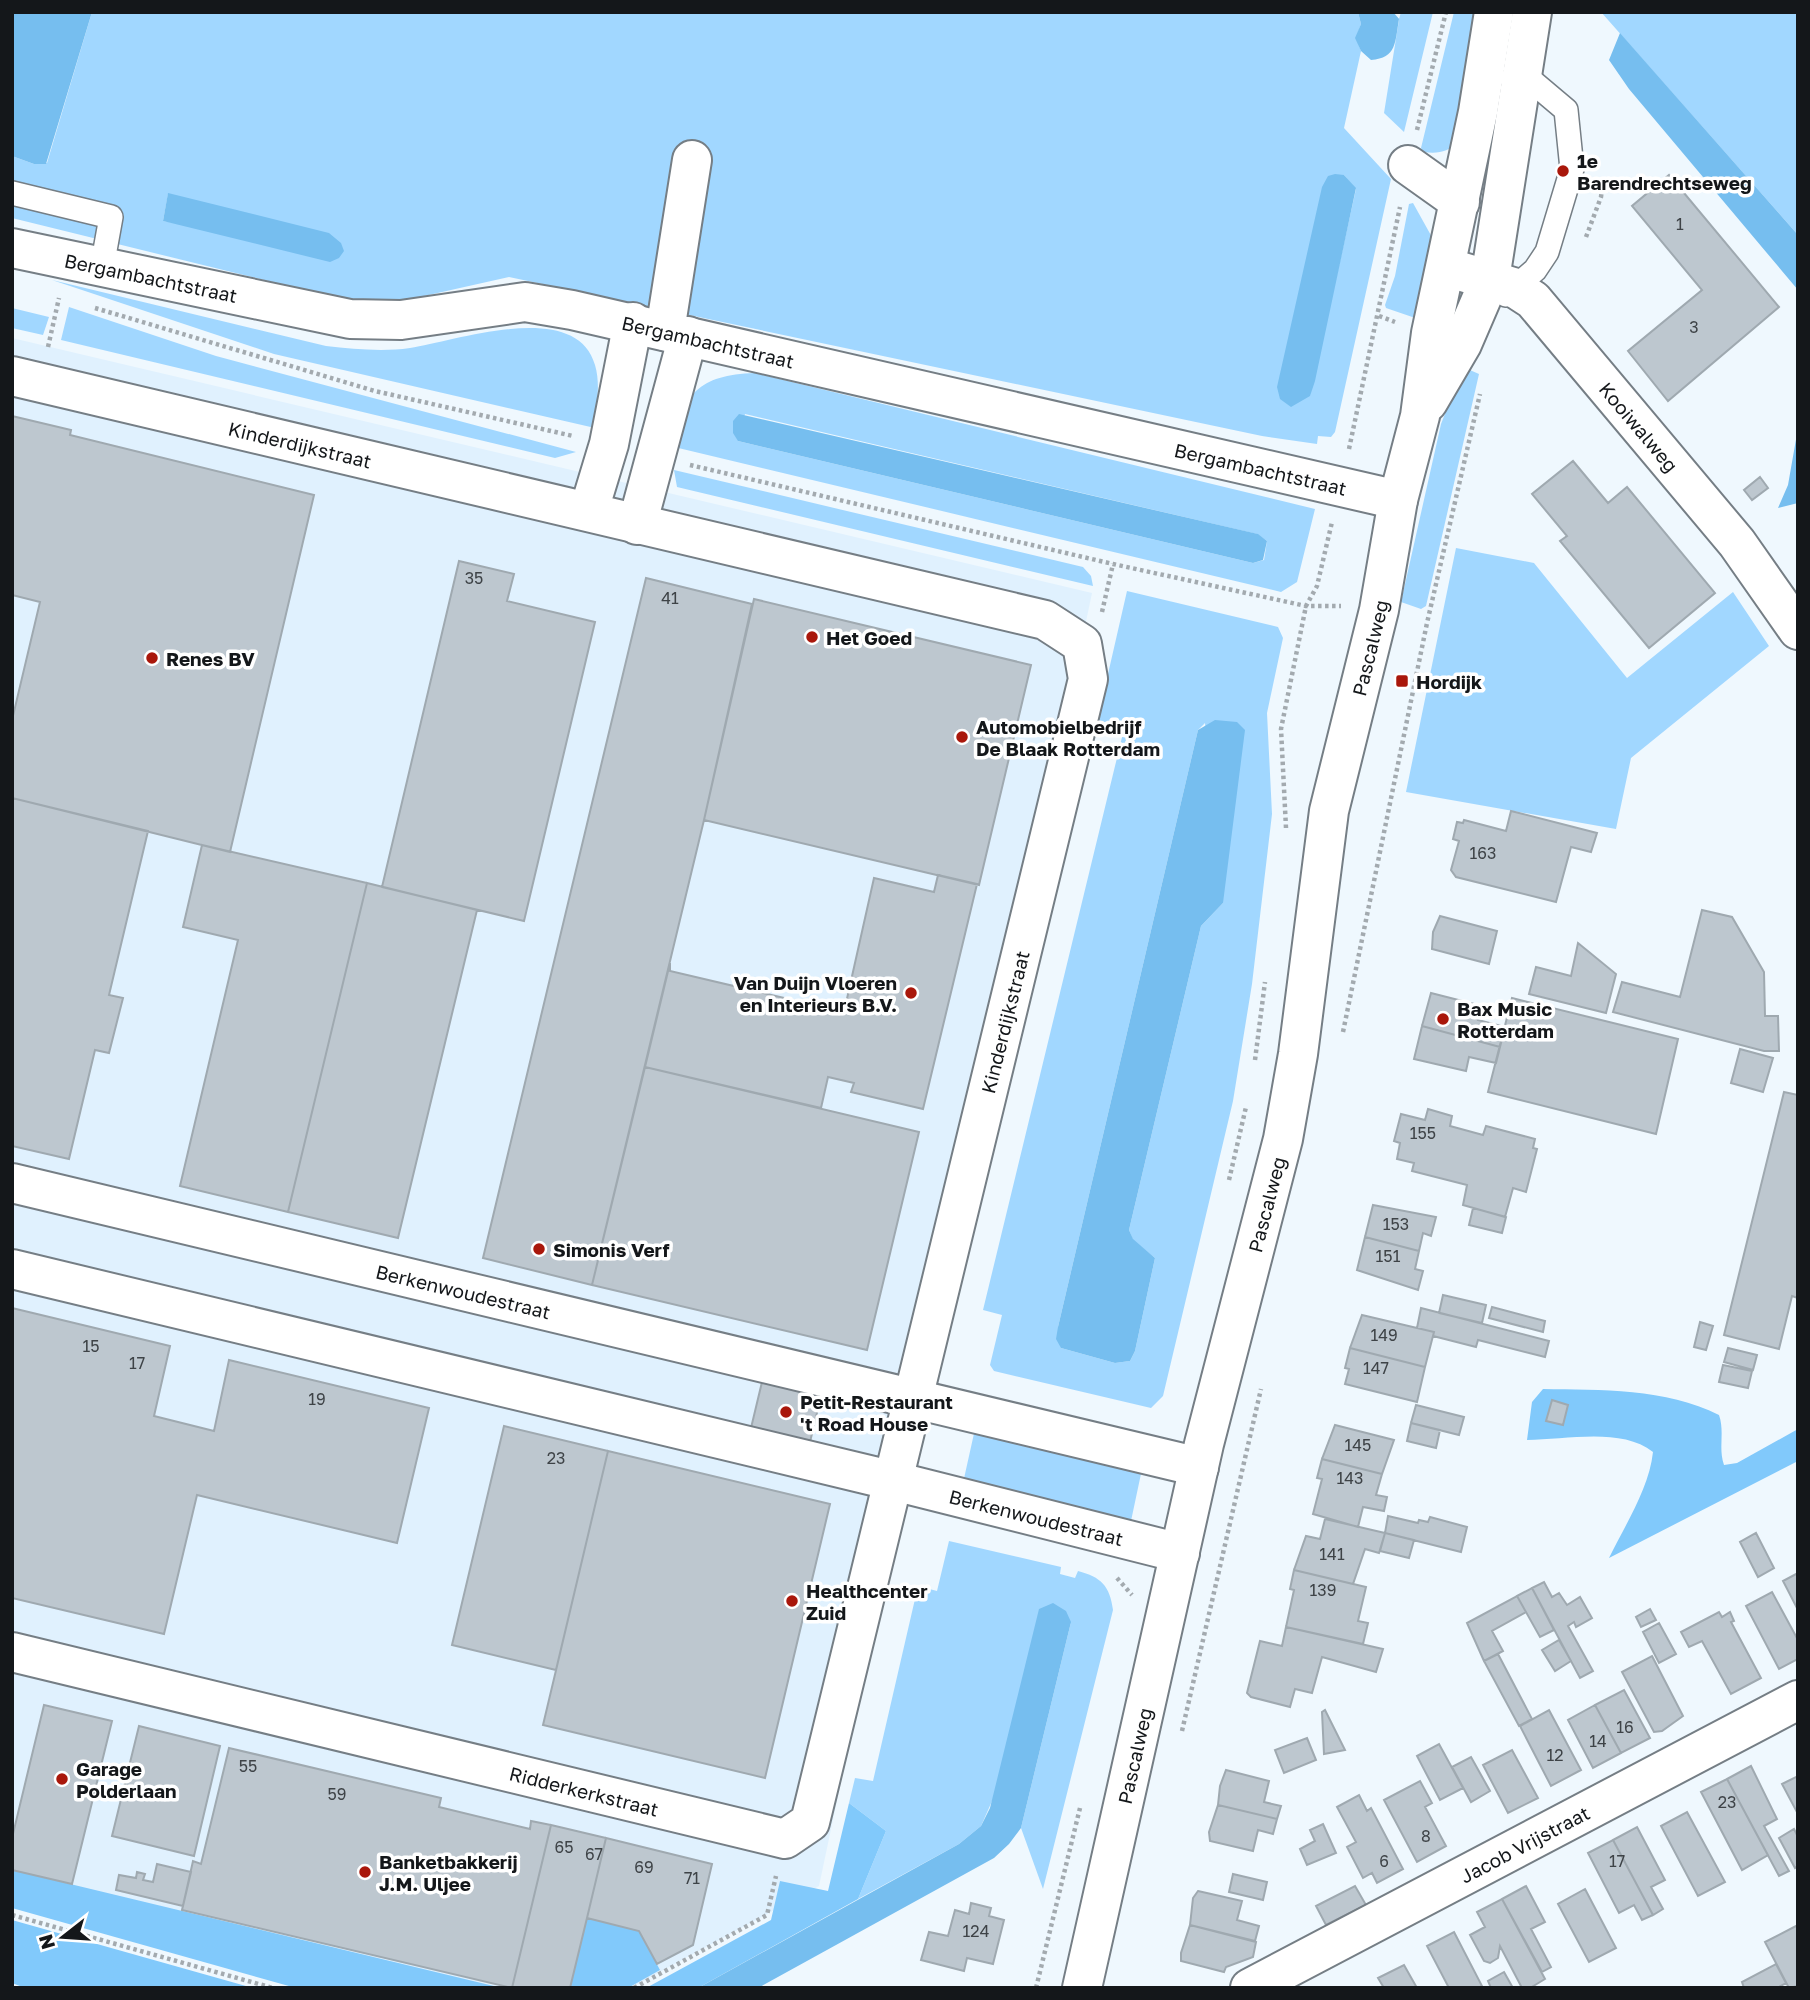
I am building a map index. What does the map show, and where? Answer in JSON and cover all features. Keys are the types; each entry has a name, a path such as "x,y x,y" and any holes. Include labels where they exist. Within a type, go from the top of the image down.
{"street":[{"path":"1494,12 1502,77"},
{"path":"1502,77 1531,12"},
{"name":"Pascalweg","path":"1082,1988 1161,1549 1199,1467 1283,1139 1298,1054 1329,811 1379,610 1398,500 1420,416 1431,333 1478,112 1502,77"},
{"name":"Pascalweg","path":"1420,416 1502,283 1515,119 1502,77"},
{"path":"637,525 662,330 692,160"},
{"path":"1408,165 1460,202"},
{"name":"Bergambachtstraat","path":"12,248 350,319 401,320 525,302 662,330 1398,500"},
{"name":"Kooiwalweg","path":"1446,267 1502,283 1533,300 1728,532 1798,630"},
{"path":"589,510 609,444 662,330"},
{"name":"Kinderdijkstraat","path":"26,379 1045,620 1082,645 1088,679 915,1400"},
{"name":"Berkenwoudestraat","path":"12,1183 1199,1467"},
{"name":"Berkenwoudestraat","path":"12,1269 894,1480 1161,1549"},
{"path":"785,1839 810,1822 915,1400"},
{"name":"Ridderkerkstraat","path":"12,1652 785,1839"},
{"name":"Jacob Vrijstraat","path":"1250,1988 1798,1700"}],"lane":[{"path":"1502,77 1534,83 1566,110 1572,169 1547,252 1535,270 1502,283"},
{"path":"12,193 111,217 102,267"}],"path":[{"path":"1379,316 1408,165 1446,12"},
{"path":"26,379 59,297"},
{"path":"1427,622 1481,390"},
{"path":"1082,645 1099,625 1113,564"},
{"path":"1284,842 1281,729 1306,606"},
{"path":"1253,1074 1266,978"},
{"path":"1226,1194 1248,1101"},
{"path":"1128,1608 1161,1549"},
{"path":"1036,1988 1082,1798"},
{"path":"635,1988 767,1915 785,1839"},
{"path":"12,1915 273,1988"}],"shaded area":[{"path":"12,12 92,12 46,164 34,164 12,156"},
{"path":"92,12 1358,12 1361,24 1356,38 1361,51 1344,128 1391,179 1335,432 1331,437 1318,436 1317,444 1262,436 509,277 393,303 357,303 12,218 12,156 34,164 47,163","holes":["1344,175 1356,189 1310,396","168,194 344,251 163,221"]},
{"path":"1358,12 1393,12 1399,19 1395,42 1386,56 1371,60 1361,51 1355,38 1361,24"},
{"path":"1393,12 1399,19 1401,12 1433,12 1404,132 1384,113 1399,20"},
{"path":"1454,12 1482,12 1459,142 1442,152 1423,152 1421,148"},
{"path":"1601,12 1798,12 1798,235"},
{"path":"1620,33 1798,235 1798,290 1629,89 1609,60"},
{"path":"1344,175 1356,188 1315,381 1310,396 1291,407 1280,399 1277,387 1322,187 1328,176"},
{"path":"168,193 329,233 341,243 344,251 339,258 330,262 163,221"},
{"path":"1413,203 1433,239 1424,321 1386,308 1385,305 1395,276 1409,204"},
{"path":"52,280 326,346 368,350 400,349 513,329 540,328 565,333 583,345 595,365 598,388 595,428 274,354"},
{"path":"69,307 216,356 576,452 555,458 61,340"},
{"path":"12,308 49,317 43,335 12,328"},
{"path":"12,338 1092,593 819,1886 630,1988 390,1988 12,1905"},
{"path":"1463,367 1479,374 1426,606 1421,609 1401,602 1441,424"},
{"path":"755,373 1315,509 1297,582 1281,592 670,446 681,413 696,391 707,383","holes":["745,414 1257,534 1267,541 1264,560 1253,563 738,441"]},
{"path":"739,414 1258,534 1267,541 1263,560 1253,563 738,441 733,433 733,421"},
{"path":"1798,428 1798,503 1778,508 1788,485"},
{"path":"674,470 1083,567 1091,576 1093,586 677,487"},
{"path":"1456,548 1534,563 1627,678 1733,592 1769,646 1631,758 1616,829 1406,792"},
{"path":"1127,591 1278,627 1283,638 1267,713 1272,814 1252,984 1233,1101 1163,1396 1151,1408 994,1371 990,1365 1002,1315 983,1310 1124,729 1097,722","holes":["1205,723 1223,903 1201,926 1129,1230 1133,1240 1155,1258 1135,1351 1130,1361 1115,1363 1061,1348 1058,1327 1198,730"]},
{"path":"1215,720 1237,722 1245,730 1223,903 1201,926 1129,1230 1133,1239 1155,1258 1135,1351 1130,1361 1115,1363 1061,1348 1056,1339 1198,730"},
{"path":"1543,1389 1633,1392 1699,1406 1719,1415 1724,1465 1737,1463 1798,1429 1798,1461 1609,1558 1642,1493 1653,1452 1640,1444 1609,1437 1527,1440 1532,1402"},
{"path":"975,1429 1142,1469 1131,1521 963,1483"},
{"path":"949,1541 1061,1567 1060,1574 1075,1578 1078,1571 1086,1573 1103,1584 1112,1602 1113,1610 1043,1889 1021,1828 1071,1622 981,1826 959,1844 858,1899 886,1831 849,1803 855,1778 873,1781 918,1586 937,1591"},
{"path":"1053,1603 1066,1611 1071,1622 1021,1828 1009,1844 994,1858 758,1988 698,1988 959,1844 981,1826 990,1808 1039,1609"},
{"path":"849,1803 886,1831 858,1899 698,1988 646,1988 771,1920 780,1881 828,1891"},
{"path":"12,1870 502,1988 296,1988 12,1908"},
{"path":"587,1918 639,1931 660,1970 628,1988 570,1988"},
{"path":"12,1920 253,1988 25,1988 12,1983"}],"building":[{"path":"1669,175 1779,307 1668,401 1628,351 1702,290 1632,206"},
{"name":"Renes BV","path":"12,416 71,430 70,435 314,495 230,852 12,798 12,720 40,602 12,595"},
{"path":"1573,461 1608,503 1627,487 1715,593 1649,648 1560,541 1567,536 1532,494"},
{"path":"1760,477 1768,488 1752,500 1744,490"},
{"path":"459,561 514,574 507,601 595,622 524,921 382,887"},
{"path":"646,578 752,604 704,820 592,1285 483,1258"},
{"path":"754,599 1031,665 979,885 704,820"},
{"path":"12,798 148,831 109,995 123,998 109,1053 95,1050 69,1159 12,1146"},
{"path":"1511,811 1597,833 1591,852 1571,847 1556,902 1456,877 1451,870 1459,841 1453,839 1457,822 1463,823 1464,820 1506,831"},
{"path":"202,845 367,883 288,1212 180,1186 238,940 183,927"},
{"path":"938,875 977,884 923,1109 851,1092 854,1083 828,1077 821,1108 645,1067 670,963 670,971 844,1012 874,878 934,892"},
{"path":"367,883 477,910 398,1238 288,1212"},
{"path":"1702,910 1732,917 1764,972 1765,1016 1778,1016 1779,1051 1764,1051 1613,1012 1622,982 1680,997"},
{"path":"1440,916 1497,931 1489,964 1432,949 1433,932"},
{"path":"1578,943 1616,974 1606,1013 1529,994 1536,967 1571,976"},
{"path":"1431,993 1482,1006 1478,1020 1505,1027 1500,1047 1422,1026"},
{"path":"1512,998 1678,1039 1656,1134 1488,1092"},
{"path":"1422,1026 1500,1047 1496,1063 1469,1057 1466,1071 1414,1059"},
{"path":"1740,1049 1773,1058 1763,1092 1731,1083"},
{"path":"645,1067 919,1132 867,1350 592,1285"},
{"path":"1784,1092 1798,1095 1798,1298 1792,1296 1779,1349 1724,1335"},
{"path":"1428,1109 1452,1116 1450,1126 1483,1135 1486,1126 1535,1139 1533,1148 1537,1149 1526,1192 1513,1188 1505,1217 1463,1205 1467,1185 1412,1171 1414,1163 1397,1159 1400,1143 1394,1141 1401,1114 1425,1120"},
{"path":"1373,1205 1436,1217 1431,1236 1423,1233 1419,1251 1365,1237"},
{"path":"1473,1208 1506,1217 1502,1233 1469,1225"},
{"path":"1365,1237 1419,1251 1415,1269 1423,1271 1418,1290 1357,1270"},
{"path":"1443,1295 1486,1305 1482,1323 1439,1313"},
{"path":"1492,1307 1545,1321 1543,1332 1489,1318"},
{"path":"12,1308 170,1346 154,1416 214,1431 229,1360 429,1408 397,1543 197,1495 164,1634 12,1598"},
{"path":"1421,1308 1549,1341 1545,1357 1478,1340 1476,1347 1433,1336 1434,1332 1417,1328"},
{"path":"1362,1315 1434,1332 1425,1367 1350,1348"},
{"path":"1700,1322 1713,1326 1706,1350 1694,1347"},
{"path":"1350,1348 1425,1367 1417,1402 1345,1384 1349,1369 1345,1368"},
{"path":"1728,1348 1757,1355 1753,1370 1724,1362"},
{"path":"1723,1365 1752,1371 1748,1388 1719,1382"},
{"name":"Petit-Restaurant 't Road House","path":"762,1382 821,1396 810,1442 751,1428"},
{"path":"1552,1400 1568,1405 1563,1425 1546,1421"},
{"path":"1416,1405 1464,1417 1459,1435 1411,1423"},
{"path":"1411,1423 1440,1430 1436,1448 1407,1441"},
{"path":"1335,1425 1394,1440 1382,1474 1322,1459"},
{"path":"504,1426 608,1451 556,1670 452,1645"},
{"path":"608,1451 830,1504 765,1778 543,1725"},
{"path":"1322,1459 1382,1474 1376,1495 1387,1497 1384,1511 1363,1507 1358,1527 1313,1514 1322,1479 1317,1478"},
{"path":"1388,1516 1418,1523 1419,1520 1428,1522 1430,1517 1467,1527 1461,1552 1385,1533"},
{"path":"1325,1519 1385,1533 1379,1553 1365,1549 1353,1584 1294,1570 1306,1536 1320,1539"},
{"path":"1385,1533 1414,1540 1409,1558 1380,1551"},
{"path":"1756,1533 1774,1568 1758,1577 1740,1542"},
{"path":"1294,1570 1366,1587 1358,1621 1368,1623 1363,1644 1286,1627 1294,1590 1290,1589"},
{"path":"1798,1573 1798,1610 1783,1581"},
{"path":"1544,1582 1552,1597 1559,1593 1567,1605 1580,1597 1592,1618 1576,1627 1574,1622 1568,1626 1593,1671 1580,1678 1532,1588"},
{"path":"1532,1588 1554,1630 1540,1637 1517,1596"},
{"path":"1772,1592 1798,1640 1798,1659 1779,1669 1746,1606"},
{"path":"1517,1596 1526,1612 1492,1631 1503,1651 1484,1661 1467,1623"},
{"path":"1650,1609 1656,1620 1641,1627 1636,1617"},
{"path":"1719,1612 1722,1617 1730,1612 1734,1621 1731,1622 1761,1678 1731,1694 1702,1641 1689,1647 1681,1632"},
{"path":"1659,1623 1676,1654 1659,1663 1643,1632"},
{"path":"1286,1627 1383,1649 1376,1672 1322,1657 1312,1693 1295,1689 1290,1707 1251,1697 1247,1693 1260,1641 1282,1646"},
{"path":"1559,1640 1571,1661 1555,1671 1542,1650"},
{"path":"1498,1654 1532,1719 1519,1726 1484,1661"},
{"path":"1652,1656 1683,1716 1662,1731 1654,1732 1622,1672"},
{"path":"1624,1690 1650,1738 1621,1753 1595,1705"},
{"name":"Garage Polderlaan","path":"44,1705 112,1721 72,1884 12,1870 12,1838"},
{"path":"1595,1705 1621,1753 1593,1768 1568,1720"},
{"path":"1325,1710 1345,1750 1324,1754 1322,1712"},
{"path":"1549,1710 1581,1770 1551,1786 1520,1726"},
{"path":"139,1726 220,1746 194,1856 112,1836"},
{"path":"1307,1738 1316,1760 1284,1773 1275,1750"},
{"path":"1439,1744 1463,1788 1440,1800 1417,1756"},
{"name":"Banketbakkerij J.M. Uljee","path":"229,1748 441,1798 439,1807 530,1829 531,1821 551,1825 512,1988 182,1910 193,1861 201,1864"},
{"path":"1512,1750 1538,1798 1508,1813 1483,1765"},
{"path":"1471,1757 1490,1791 1471,1802 1452,1767"},
{"path":"1751,1766 1777,1819 1764,1826 1789,1871 1779,1876 1727,1779"},
{"path":"1226,1770 1269,1781 1264,1802 1281,1806 1277,1819 1218,1805 1220,1786"},
{"path":"1798,1776 1798,1814 1782,1784"},
{"path":"1727,1779 1768,1855 1742,1870 1701,1792"},
{"path":"1420,1781 1432,1803 1425,1807 1446,1846 1417,1862 1384,1800"},
{"path":"1359,1795 1367,1811 1371,1808 1403,1869 1377,1883 1372,1873 1363,1878 1347,1847 1356,1842 1337,1807"},
{"path":"1218,1805 1277,1819 1273,1834 1258,1830 1253,1851 1210,1841 1209,1832"},
{"path":"1687,1812 1725,1882 1698,1896 1661,1826"},
{"path":"1323,1824 1336,1853 1307,1865 1300,1849 1315,1841 1310,1830"},
{"path":"551,1825 606,1838 587,1918 570,1988 512,1988"},
{"path":"1637,1827 1665,1880 1651,1887 1663,1909 1653,1915 1613,1840"},
{"path":"1794,1829 1798,1837 1798,1866 1795,1868 1779,1838"},
{"path":"606,1838 712,1864 693,1945 657,1964 639,1931 587,1918"},
{"path":"1613,1840 1653,1915 1642,1920 1634,1905 1619,1913 1588,1853"},
{"path":"157,1864 191,1872 183,1906 116,1890 119,1875 136,1878 137,1872 145,1874 143,1880 153,1882"},
{"path":"1233,1874 1267,1882 1263,1900 1229,1892"},
{"path":"1355,1886 1366,1905 1326,1925 1316,1906"},
{"path":"1526,1886 1545,1922 1531,1929 1551,1967 1542,1972 1502,1899"},
{"path":"1585,1889 1616,1948 1589,1962 1558,1904"},
{"path":"1198,1891 1242,1901 1237,1920 1259,1926 1255,1941 1190,1925 1193,1898"},
{"path":"1502,1899 1545,1979 1530,1988 1522,1988 1500,1946 1498,1958 1490,1963 1484,1961 1470,1935 1485,1927 1477,1912"},
{"path":"971,1903 991,1908 989,1916 1004,1920 993,1964 967,1958 964,1971 921,1960 929,1932 948,1936 955,1910 969,1914"},
{"path":"1190,1925 1256,1942 1253,1957 1226,1967 1224,1972 1181,1961"},
{"path":"1798,1925 1798,1986 1789,1988 1765,1942"},
{"path":"1454,1932 1482,1986 1478,1988 1449,1988 1427,1946"},
{"path":"1776,1964 1786,1983 1777,1988 1744,1988 1742,1982"},
{"path":"1404,1965 1417,1988 1384,1988 1378,1978"},
{"path":"1504,1972 1513,1988 1491,1988 1488,1981"}],"place":[{"name":"1e Barendrechtseweg","path":"1563,171"},
{"name":"Het Goed","path":"812,637"},
{"name":"Renes BV","path":"152,658"},
{"name":"Hordijk","path":"1402,681"},
{"name":"Automobielbedrijf De Blaak Rotterdam","path":"962,737"},
{"name":"Van Duijn Vloeren en Interieurs B.V.","path":"911,993"},
{"name":"Bax Music Rotterdam","path":"1443,1019"},
{"name":"Simonis Verf","path":"539,1249"},
{"name":"Petit-Restaurant 't Road House","path":"786,1412"},
{"name":"Healthcenter Zuid","path":"792,1601"},
{"name":"Garage Polderlaan","path":"62,1779"},
{"name":"Banketbakkerij J.M. Uljee","path":"365,1872"}]}
